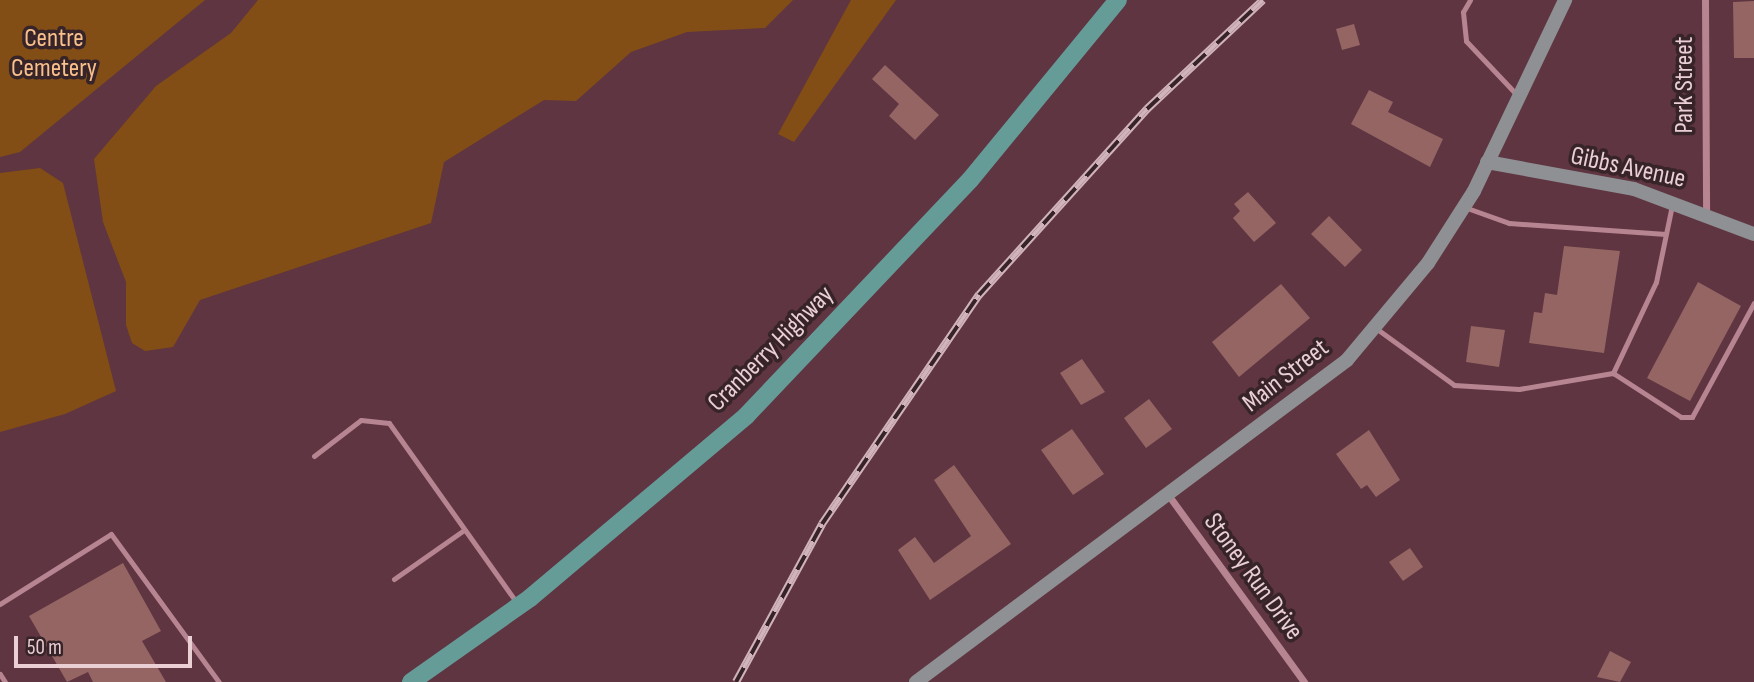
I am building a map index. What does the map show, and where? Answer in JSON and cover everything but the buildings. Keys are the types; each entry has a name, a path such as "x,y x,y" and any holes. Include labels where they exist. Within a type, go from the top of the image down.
{"main road":[{"name":"Cranberry Highway","path":"411,682 519,606 746,416 970,180 1118,0"},
{"name":"Main Street","path":"916,682 1169,496 1347,360 1376,329 1464,206 1565,0"},
{"name":"Gibbs Avenue","path":"1487,162 1673,201 1706,212 1754,234"}],"street":[{"name":"Park Street","path":"1705,0 1706,212"},
{"name":"Stoney Run Drive","path":"1169,496 1304,682"}],"lane":[{"path":"1470,0 1463,12 1466,41 1518,97"},
{"path":"1613,373 1656,282 1673,201"},
{"path":"1464,206 1509,223 1666,234"},
{"path":"1376,329 1454,385 1519,389 1613,373 1681,417 1692,417 1754,303"},
{"path":"314,456 361,420 388,423 519,606"},
{"path":"394,579 464,530"},
{"path":"0,604 111,534 219,682"},
{"path":"0,674 5,682"}],"green space":[{"name":"Centre Cemetery","path":"0,0 205,0 20,152 0,157"},
{"path":"258,0 793,0 765,28 687,32 631,52 576,101 544,100 444,162 431,223 200,300 173,347 145,351 132,343 126,325 126,282 103,222 94,159 156,86 231,33"},
{"path":"851,0 896,0 794,142 778,134"},
{"path":"40,168 63,183 116,391 65,414 0,432 0,173"}],"railway":[{"path":"736,682 822,524 979,295 1147,109 1263,0"}]}
